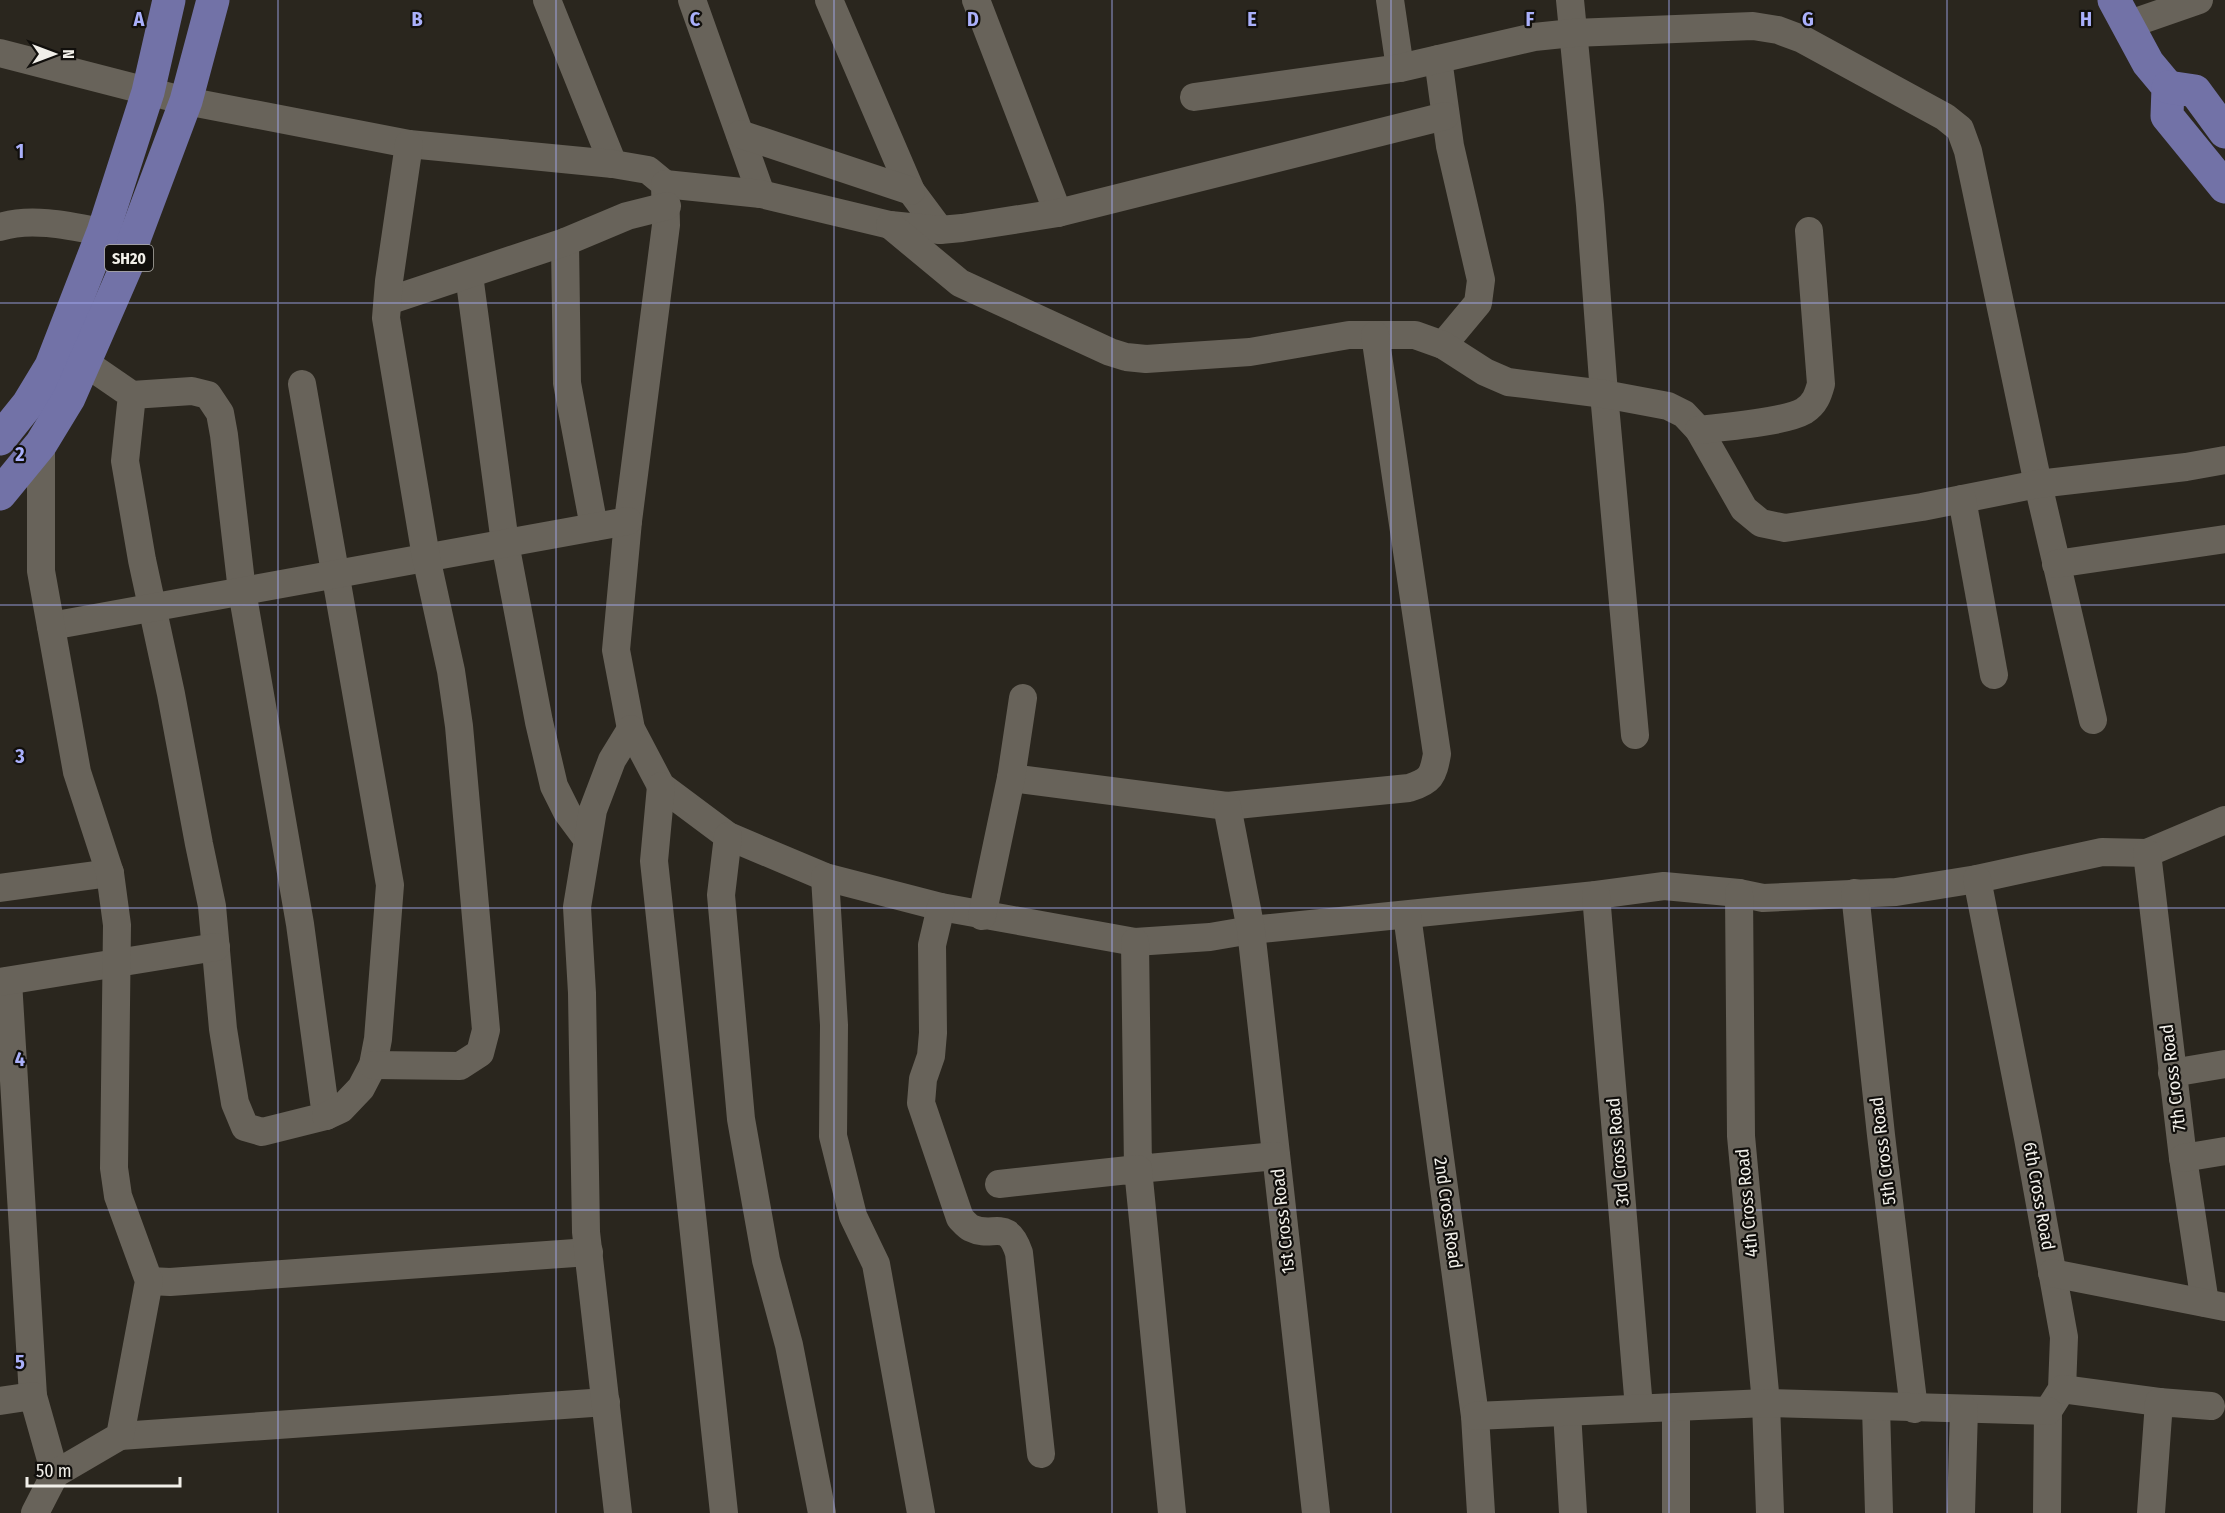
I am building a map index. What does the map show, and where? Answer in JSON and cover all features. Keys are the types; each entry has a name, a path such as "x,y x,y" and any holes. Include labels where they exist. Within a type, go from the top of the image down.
{"main road":[{"name":"SH20","path":"0,439 28,404 51,366 103,232 148,92 169,0"},
{"name":"SH20","path":"0,494 41,444 69,398 127,265 135,237 186,101 213,0"},
{"path":"2120,13 2148,63 2168,87 2168,116 2225,188"},
{"path":"2168,87 2195,91 2225,132"}],"street":[{"path":"547,0 613,164"},
{"path":"692,0 761,194"},
{"path":"829,0 911,191 940,230"},
{"path":"976,0 1058,213"},
{"path":"1390,0 1400,68"},
{"path":"1570,0 1590,205 1604,394 1635,735"},
{"path":"2120,13 2199,0"},
{"path":"1194,98 1400,68 1534,37 1751,13 1778,30 1802,39 1945,117 1960,129 1968,151 2038,484 2093,720"},
{"path":"0,53 186,101 409,144 613,164 648,170 666,195 628,521 616,650 631,729 661,786 728,836 825,878 982,916 1135,942 1210,937 1251,930 1664,886 1739,892 1764,897 1896,892 1977,879 2102,852 2147,853 2225,820"},
{"path":"1438,59 1450,146 1481,280 1478,303 1443,345"},
{"path":"388,302 565,242 627,216 666,195 761,194 890,225 940,230 962,228 1058,213 1445,116"},
{"path":"740,134 911,191"},
{"path":"373,1065 460,1066 480,1053 486,1030 459,726 451,671 426,557 386,318 409,144"},
{"path":"0,227 12,223 36,222 135,237"},
{"path":"890,225 960,283 1110,352 1126,357 1146,359 1250,352 1349,335 1415,335 1443,345 1485,372 1508,382 1604,394 1668,406 1684,414 1699,430 1744,509 1761,523 1785,528 1808,526 2038,484 2186,467 2225,460"},
{"path":"1699,430 1788,417 1804,411 1816,400 1821,384 1809,231"},
{"path":"565,242 567,383 594,526"},
{"path":"469,275 505,543 537,711 554,786 567,812 587,839"},
{"path":"1011,778 1227,806 1409,788 1425,783 1434,772 1437,754 1375,335"},
{"path":"84,362 132,395 192,390 208,395 220,412 242,591 300,924 326,1116"},
{"path":"132,395 125,461 212,906 223,1029 234,1102 245,1127 262,1132 326,1116 341,1109 361,1088 373,1065 378,1040 390,885 302,384"},
{"path":"41,444 41,571 77,772 110,873 117,926 114,1168 118,1196 149,1281 120,1436"},
{"path":"1962,499 1994,675"},
{"path":"51,626 628,521"},
{"path":"2056,564 2225,539"},
{"path":"982,916 1011,778 1023,698"},
{"path":"618,1513 586,1232 582,993 577,907 593,810 612,760 631,729"},
{"path":"661,786 654,861 724,1513"},
{"name":"1st Cross Road","path":"1227,806 1251,930 1316,1513"},
{"path":"728,836 721,895 741,1119 766,1260 789,1345 822,1513"},
{"name":"7th Cross Road","path":"2147,853 2183,1158 2215,1305"},
{"path":"0,888 110,873"},
{"path":"825,878 834,1025 833,1136 853,1216 876,1264 921,1513"},
{"name":"6th Cross Road","path":"1977,879 2064,1337 2055,1400 2047,1513"},
{"name":"4th Cross Road","path":"1739,892 1741,1136 1766,1403 1770,1513"},
{"name":"5th Cross Road","path":"1855,893 1914,1409"},
{"name":"3rd Cross Road","path":"1596,895 1639,1408"},
{"path":"941,907 932,945 931,1056 923,1079 921,1102 960,1218 972,1228 1005,1232 1015,1240 1019,1253 1041,1454"},
{"name":"2nd Cross Road","path":"1407,915 1475,1416 1481,1513"},
{"path":"1135,942 1138,1168 1172,1513"},
{"path":"55,1474 33,1396 4,982 216,947"},
{"path":"2172,1073 2225,1064"},
{"path":"2183,1158 2225,1151"},
{"path":"999,1184 1138,1168 1276,1156"},
{"path":"149,1281 170,1282 589,1252"},
{"path":"2052,1273 2215,1305"},
{"path":"0,1401 33,1396"},
{"path":"1475,1416 1766,1403 1914,1409 1964,1409 2055,1400 2159,1402 2211,1406"},
{"path":"35,1513 55,1474 120,1436 606,1401"},
{"path":"2151,1513 2159,1402"},
{"path":"1676,1407 1676,1513"},
{"path":"1876,1407 1879,1513"},
{"path":"1961,1513 1964,1409"},
{"path":"1567,1412 1573,1513"}]}
